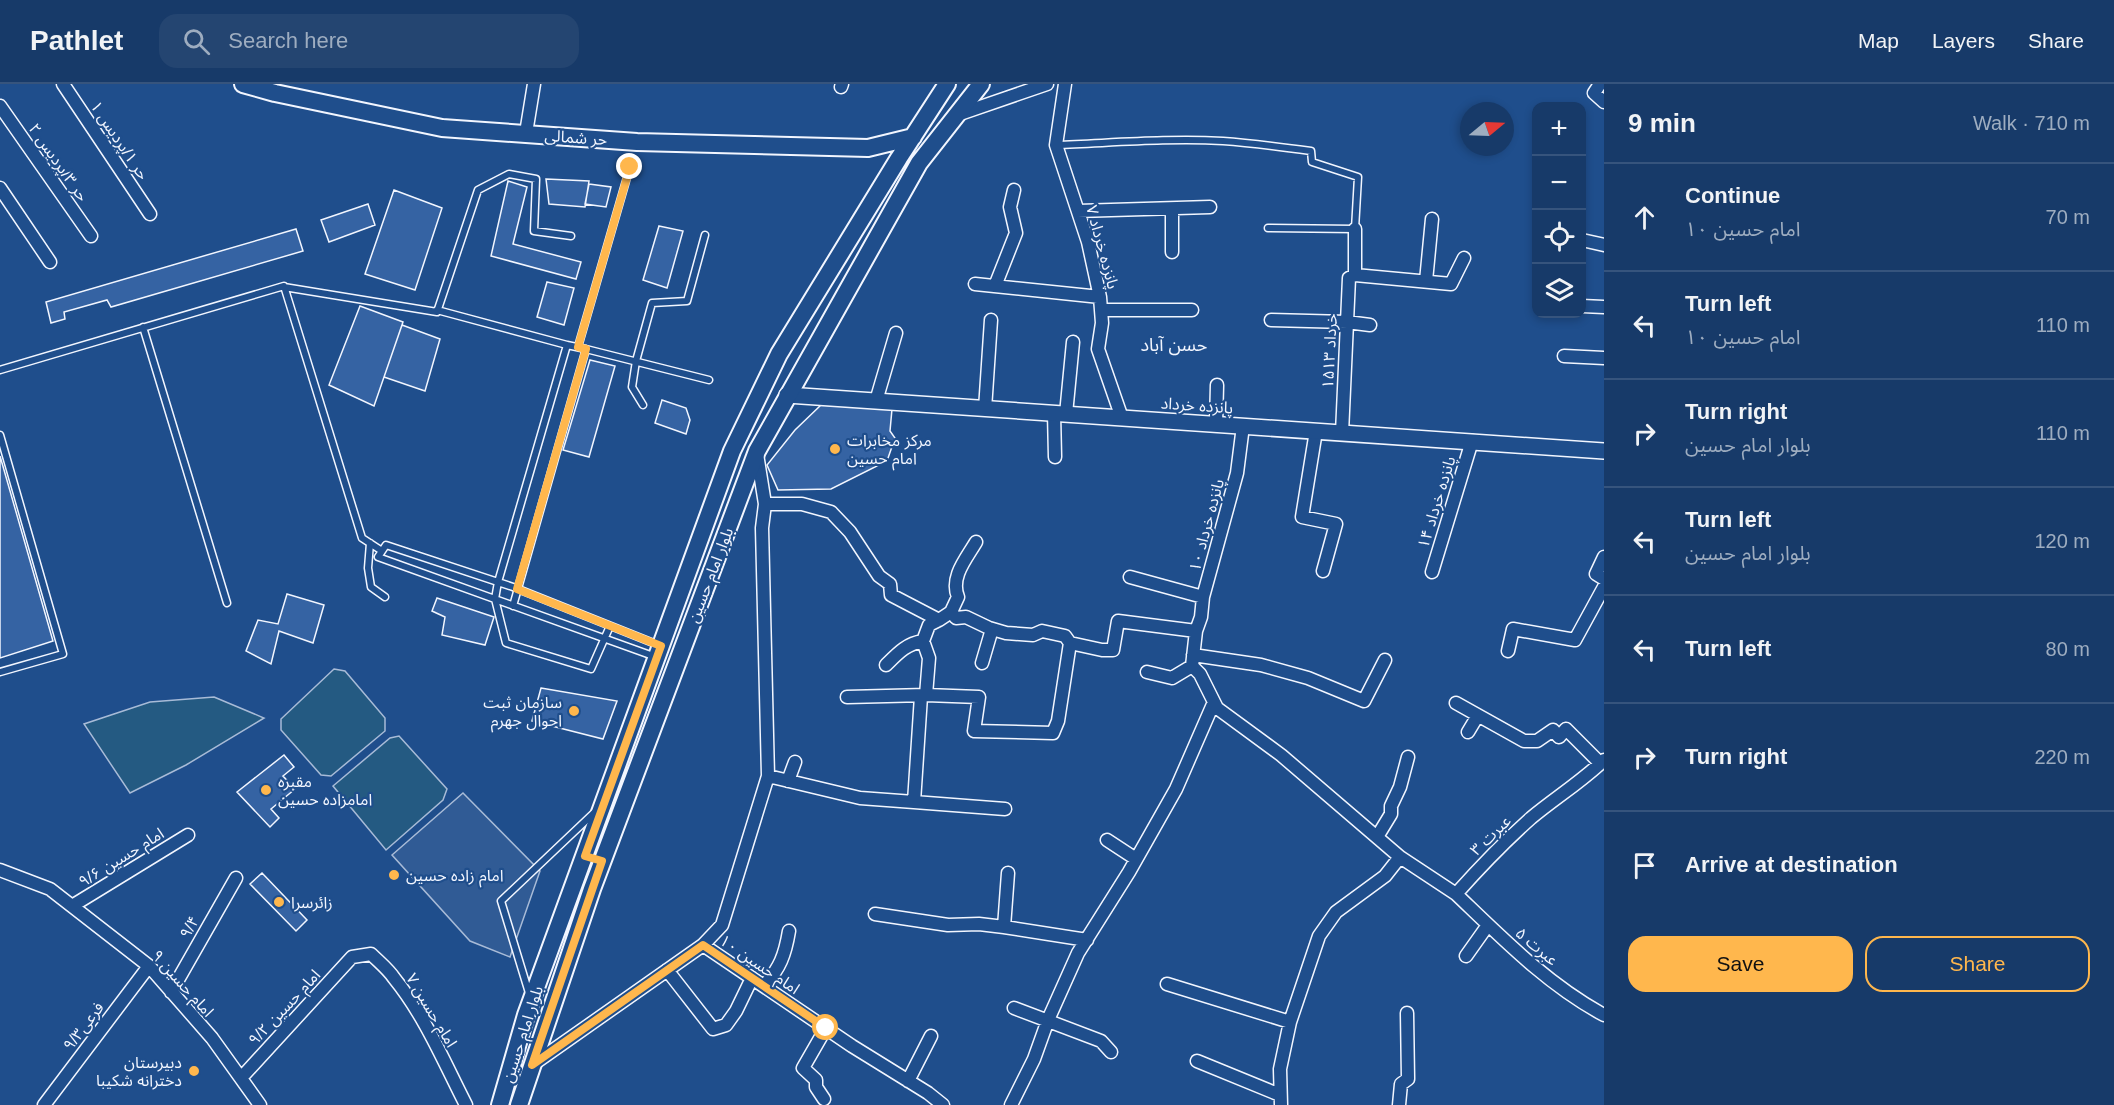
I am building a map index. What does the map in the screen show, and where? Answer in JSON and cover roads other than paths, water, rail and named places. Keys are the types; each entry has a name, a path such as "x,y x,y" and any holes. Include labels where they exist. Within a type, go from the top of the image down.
{"main road":[{"name":"حر شمالی","path":"243,84 276,89 442,128 637,142 868,148 913,137"},
{"name":"بلوار امام حسین","path":"500,1105 531,1003 732,451 779,354 948,84"},
{"name":"بلوار امام حسین","path":"519,1105 602,861 757,452 919,163 981,84"},
{"path":"585,856 602,861"}],"street":[{"name":"حر ۱/پردیس ۱","path":"63,84 150,214"},
{"path":"956,115 1047,84"},
{"name":"پانزده خرداد ۷","path":"1065,84 1056,145 1088,242 1100,297 1102,324 1098,349 1122,418"},
{"path":"1600,84 1594,93 1604,102"},
{"path":"526,133 531,86"},
{"name":"حر ۳/پردیس ۲","path":"0,106 91,236"},
{"path":"0,188 50,262"},
{"path":"995,286 1016,233 1010,207 1014,190"},
{"path":"1078,212 1210,207"},
{"path":"1172,209 1172,252"},
{"path":"1426,281 1432,219"},
{"path":"1355,229 1355,274 1451,284 1464,258"},
{"path":"1586,241 1604,245"},
{"name":"۱۵خرداد ۱۳","path":"1342,433 1348,278 1355,274"},
{"path":"975,284 1100,297"},
{"path":"1586,306 1604,307"},
{"path":"1101,310 1192,310"},
{"path":"985,409 991,320"},
{"path":"1271,320 1347,322 1370,325"},
{"path":"876,401 896,333"},
{"path":"1055,457 1060,413 1074,342"},
{"path":"1564,356 1604,358"},
{"path":"1216,424 1217,385"},
{"name":"پانزده خرداد","path":"787,395 1604,451"},
{"name":"پانزده خرداد ۱۰","path":"1192,661 1196,631 1202,617 1203,597 1237,473 1243,426"},
{"path":"1316,431 1302,517 1336,524 1323,571"},
{"name":"پانزده خرداد ۱۴","path":"1432,573 1472,441"},
{"path":"703,945 722,925 768,776 763,540 765,504 757,452"},
{"path":"765,504 802,504 831,512 850,532 872,562 879,576 890,584 891,595 939,620"},
{"path":"914,802 929,658 923,641 929,625 951,612 958,597 954,589 956,578 976,542"},
{"path":"1604,557 1596,574 1604,579"},
{"path":"1130,577 1203,597"},
{"path":"1508,651 1512,642 1513,629 1575,640 1604,587"},
{"path":"951,612 956,618 966,617 1005,633 1033,635 1042,631 1065,636 1070,643 1102,650 1113,650 1118,621 1196,631"},
{"path":"982,663 992,629"},
{"path":"886,665 903,648 911,643 923,641"},
{"path":"847,697 924,695 979,697 974,731 1053,732 1059,721 1070,643"},
{"path":"1148,672 1172,678 1192,661 1261,665 1308,678 1364,701 1385,660"},
{"path":"1192,661 1217,708 1281,755 1400,857 1456,894"},
{"path":"1011,1105 1034,1059 1048,1020 1078,954 1176,789 1214,702"},
{"path":"1456,704 1524,741 1537,741 1553,730 1559,737 1566,729 1602,762"},
{"path":"1468,732 1478,717"},
{"path":"1377,837 1391,814 1391,806 1400,787 1408,757"},
{"path":"788,781 795,762"},
{"name":"عبرت ۳","path":"1456,894 1533,816 1581,782 1602,762"},
{"path":"768,776 860,798 1005,809"},
{"name":"امام حسین ۹/۶","path":"72,906 188,836"},
{"path":"1107,840 1136,859"},
{"path":"1197,1061 1281,1100 1280,1069 1290,1022 1319,936 1336,912 1385,876 1400,857"},
{"name":"امام حسین ۹","path":"0,870 50,889 149,966 212,1038 260,1105"},
{"path":"1004,927 1008,873"},
{"name":"۹/۴","path":"171,992 236,878"},
{"name":"عبرت ۵","path":"1456,894 1488,925 1571,995 1604,1015"},
{"path":"875,914 948,925 979,924 1004,927 1087,940"},
{"path":"1467,956 1488,925"},
{"path":"764,986 777,971 786,951 789,931"},
{"name":"امام حسین ۱۰","path":"532,1065 703,945 939,1104"},
{"name":"امام حسین ۷","path":"352,957 371,954 394,977 432,1036 466,1105"},
{"name":"امام حسین ۹/۲","path":"241,1078 352,957"},
{"name":"فرعی۹/۳","path":"44,1105 149,966"},
{"path":"667,970 713,1029 726,1025 753,978"},
{"path":"1167,984 1290,1022"},
{"path":"1014,1008 1101,1041 1111,1052"},
{"path":"1399,1105 1401,1084 1408,1079 1407,1013"},
{"path":"824,1099 816,1087 816,1080 803,1068 826,1028"},
{"path":"908,1081 931,1036"}],"lane":[{"path":"1056,145 1164,140 1224,141 1311,151 1312,162 1358,177 1355,229 1268,228"},
{"path":"578,347 630,167"},
{"path":"437,310 478,190 509,174 536,179 534,231 571,236"},
{"path":"643,405 632,387 636,362 652,303 687,301 705,235"},
{"path":"0,370 284,287 437,312 437,310 709,380"},
{"path":"284,287 362,538 382,551"},
{"path":"143,327 227,603"},
{"path":"567,345 495,599 506,643 591,669 610,626"},
{"path":"513,606 586,349"},
{"path":"0,435 63,654 0,672"},
{"path":"370,543 368,567 371,587 385,597"},
{"path":"386,545 498,582 610,626 659,652 605,638 378,557 386,545"},
{"path":"531,1003 501,901 605,802"}],"place":[{"name":"مرکز مخابرات امام حسین","path":"835,449"},
{"name":"سازمان ثبت احوال جهرم","path":"574,711"},
{"name":"مقبره امامزاده حسین","path":"266,790"},
{"name":"امام زاده حسین","path":"394,875"},
{"name":"زائرسرا","path":"279,902"},
{"name":"دبیرستان دخترانه شکیبا","path":"194,1071"}],"district":[{"name":"حسن آباد","path":"1174,345"}]}
